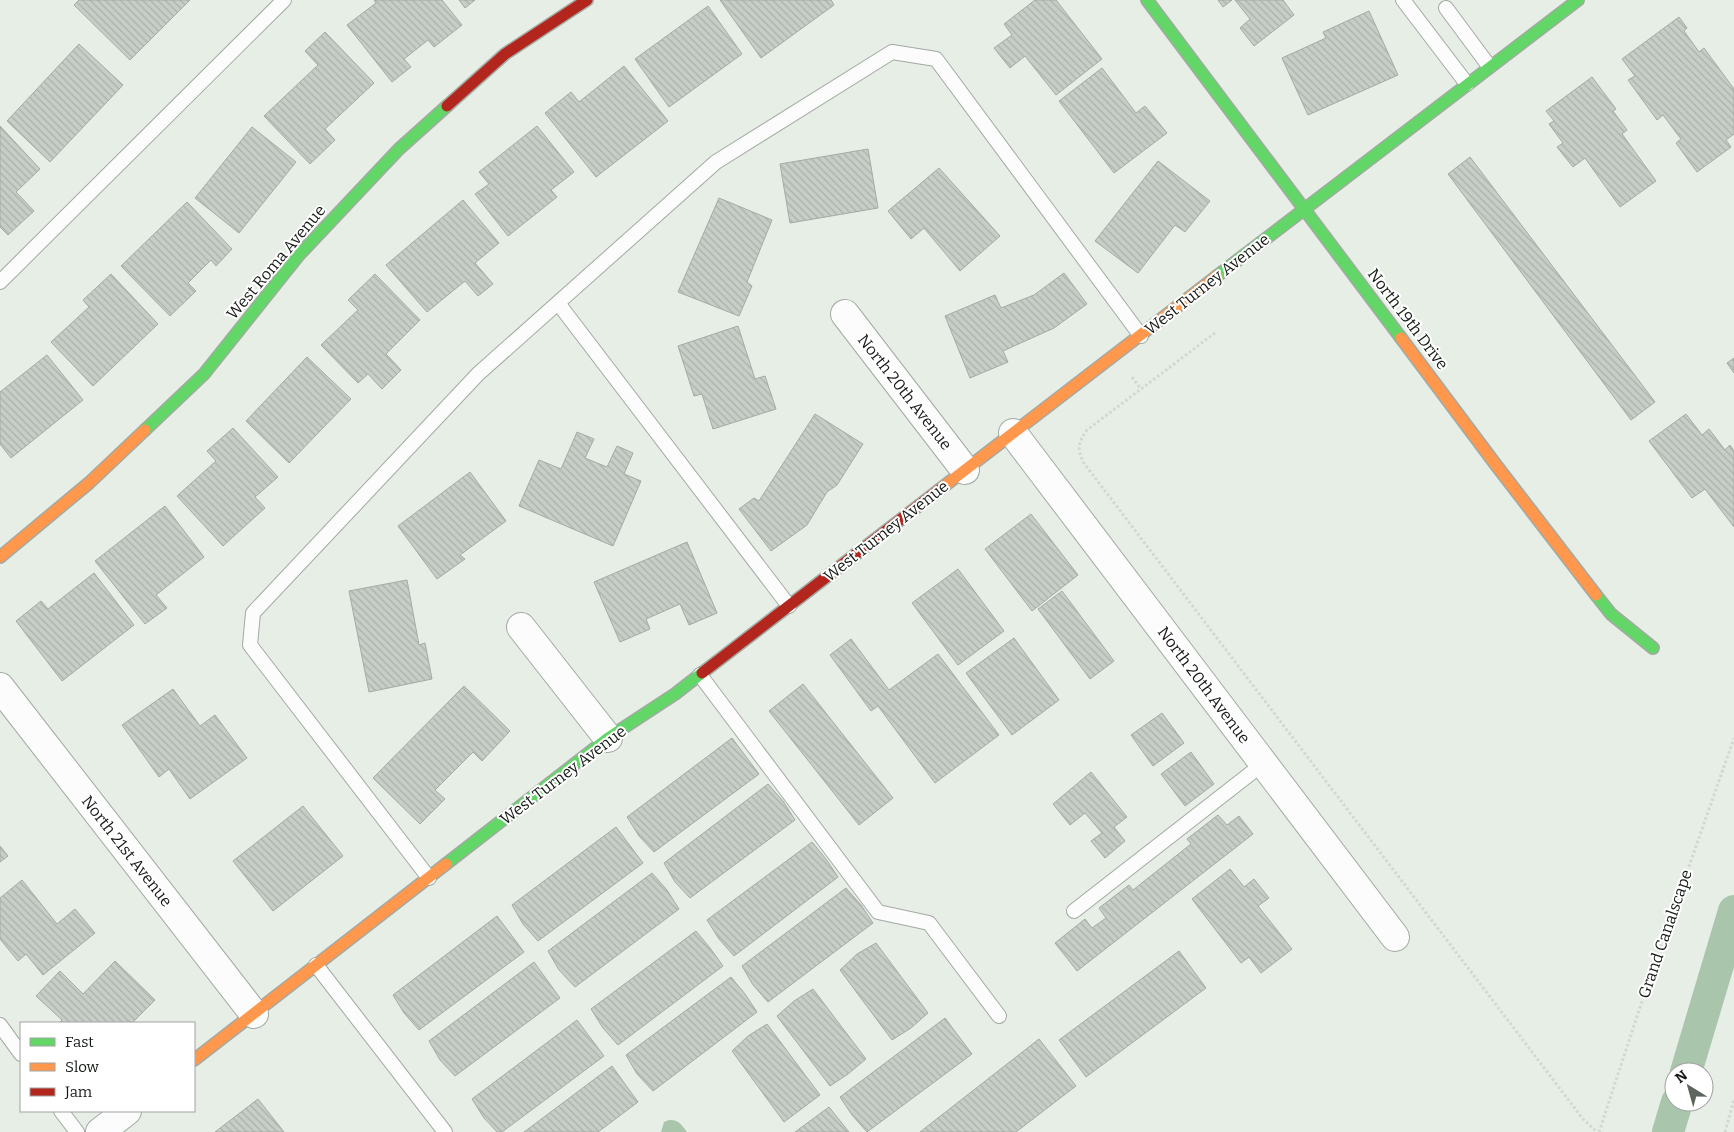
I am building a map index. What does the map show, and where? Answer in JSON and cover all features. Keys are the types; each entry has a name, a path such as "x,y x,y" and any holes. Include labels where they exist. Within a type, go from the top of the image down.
{"street":[{"name":"West Roma Avenue","path":"0,557 89,483 204,374 299,256 399,149 504,54 587,0"},
{"name":"North 19th Drive","path":"1147,0 1496,465 1611,614 1653,648"},
{"name":"West Turney Avenue","path":"195,1059 608,738 700,675 1489,66 1578,0"},
{"name":"North 20th Avenue","path":"845,314 965,470"},
{"name":"North 20th Avenue","path":"1013,433 1395,937"},
{"path":"521,627 608,738"},
{"name":"North 21st Avenue","path":"0,687 254,1014"},
{"path":"100,1132 127,1112"}],"lane":[{"path":"0,282 284,0"},
{"path":"1403,0 1467,84"},
{"path":"1446,8 1489,66"},
{"path":"429,878 250,645 253,613 478,374 716,162 892,52 936,59 1140,336"},
{"path":"558,303 789,606"},
{"path":"700,675 878,912 929,922 999,1016"},
{"path":"1074,911 1264,763"},
{"path":"316,965 445,1132"},
{"path":"0,1025 20,1053"},
{"path":"62,1112 77,1132"}],"path":[{"path":"1214,333 1087,430 1079,441 1079,453 1083,462 1583,1119 1598,1132"},
{"name":"Grand Canalscape","path":"1598,1132 1734,738"},
{"path":"1725,1132 1734,1100"}],"shaded area":[{"path":"669,1120 677,1122 687,1132 661,1132 664,1122"}],"building":[{"path":"79,0 190,0 130,60 74,5"},
{"path":"374,0 442,0 462,25 434,47 428,40 404,59 411,67 392,82 347,25 376,3"},
{"path":"459,0 475,0 465,8"},
{"path":"720,0 831,0 834,5 761,58"},
{"path":"1035,0 1056,0 1102,59 1056,95 1025,56 1010,68 994,48 1012,35 1004,24"},
{"path":"1218,0 1232,0 1223,7"},
{"path":"1235,0 1283,0 1294,15 1254,46 1240,28 1250,19"},
{"path":"708,6 742,54 669,107 635,59"},
{"path":"1369,11 1398,75 1308,115 1282,58 1326,38 1323,32"},
{"path":"1679,17 1687,28 1684,31 1699,52 1704,48 1734,89 1734,134 1726,140 1731,147 1697,172 1676,143 1681,139 1663,115 1657,120 1628,80 1635,76 1622,59"},
{"path":"325,32 374,83 325,129 335,140 310,164 264,116 318,65 305,51"},
{"path":"79,44 123,85 50,162 7,121"},
{"path":"624,66 668,121 596,177 545,113 571,92 579,102"},
{"path":"1102,68 1136,113 1145,106 1167,133 1114,173 1059,101"},
{"path":"1592,77 1616,109 1613,111 1627,130 1622,134 1656,181 1620,207 1585,158 1573,167 1557,147 1563,143 1549,124 1554,121 1546,111"},
{"path":"0,126 40,169 16,192 34,211 8,235 0,227"},
{"path":"537,126 574,172 551,190 557,197 508,236 475,194 489,184 479,172"},
{"path":"252,127 296,162 239,233 195,198"},
{"path":"868,149 878,208 790,223 780,164"},
{"path":"1470,157 1655,402 1631,420 1448,174"},
{"path":"1158,161 1210,201 1185,232 1175,225 1138,273 1095,241"},
{"path":"939,168 1000,236 960,271 924,228 911,239 888,211"},
{"path":"719,198 772,220 747,282 752,286 739,316 678,292"},
{"path":"463,200 499,243 475,263 493,284 478,296 465,281 427,312 386,265"},
{"path":"187,202 232,249 216,266 211,260 188,283 196,291 170,316 121,266"},
{"path":"1064,273 1087,304 1054,328 1003,351 1008,362 970,378 945,316 995,295 1001,308 1034,295"},
{"path":"111,274 158,324 93,386 51,342 89,307 83,300"},
{"path":"375,274 420,320 386,354 401,370 382,389 368,374 358,383 321,345 358,310 348,300"},
{"path":"738,326 755,379 765,376 776,409 713,429 702,394 694,396 678,346"},
{"path":"47,355 83,400 11,458 0,444 0,392"},
{"path":"307,357 351,399 289,463 246,421"},
{"path":"1734,358 1734,373 1727,363"},
{"path":"815,414 863,444 837,485 827,492 807,525 771,551 739,509 754,498 759,501"},
{"path":"1686,414 1702,435 1709,429 1725,450 1730,445 1734,451 1734,527 1705,489 1692,498 1649,441"},
{"path":"233,428 278,477 255,497 265,508 223,546 177,496 216,461 207,451"},
{"path":"577,432 594,439 585,458 607,467 617,446 633,453 624,474 641,481 613,546 519,506 539,460 561,469"},
{"path":"470,472 506,521 460,555 465,559 437,579 398,526"},
{"path":"165,506 204,557 156,595 167,608 145,624 95,561"},
{"path":"1031,514 1078,575 1032,611 985,549"},
{"path":"687,542 717,613 689,625 680,604 646,619 650,629 620,642 594,582"},
{"path":"958,569 1004,631 958,665 912,603"},
{"path":"94,573 134,625 62,681 16,621 41,601 48,609"},
{"path":"407,580 419,645 425,643 432,679 369,692 349,591"},
{"path":"1062,591 1114,661 1090,679 1038,609"},
{"path":"1014,638 1059,700 1012,735 966,673"},
{"path":"851,639 889,690 938,654 999,735 935,783 878,706 871,711 830,655"},
{"path":"803,684 893,798 859,825 769,711"},
{"path":"464,686 510,731 482,761 473,752 435,790 445,799 420,824 373,778"},
{"path":"173,689 200,726 215,715 247,758 190,799 169,769 159,777 122,725"},
{"path":"1162,713 1184,743 1153,766 1131,735"},
{"path":"732,738 759,774 654,852 639,836 627,817"},
{"path":"1191,752 1214,784 1185,806 1161,774"},
{"path":"1091,772 1127,817 1114,827 1125,841 1105,858 1091,841 1102,833 1085,813 1070,825 1053,804"},
{"path":"768,784 783,801 795,820 690,898 675,882 664,863"},
{"path":"303,806 343,856 273,911 233,861"},
{"path":"1218,815 1227,825 1239,816 1253,834 1077,971 1055,943 1085,919 1092,928 1106,918 1099,908 1129,885 1133,890 1191,844 1187,839"},
{"path":"616,827 643,863 538,941 523,924 512,905"},
{"path":"812,842 838,877 734,956 719,939 707,920"},
{"path":"0,846 8,856 0,862"},
{"path":"1230,869 1244,887 1254,879 1269,898 1258,906 1292,949 1261,973 1249,957 1241,963 1192,899"},
{"path":"652,873 667,890 679,909 575,987 559,970 548,951"},
{"path":"22,880 57,924 75,909 95,933 43,975 26,954 18,961 0,939 0,898"},
{"path":"846,888 873,923 768,1002 753,985 742,966"},
{"path":"497,916 524,952 419,1030 404,1013 393,995"},
{"path":"696,931 723,966 618,1045 603,1028 591,1009"},
{"path":"876,943 928,1013 911,1028 892,1040 840,970 857,954"},
{"path":"1179,951 1206,988 1086,1077 1059,1040"},
{"path":"115,961 155,1000 133,1022 60,1022 62,1020 36,996 60,971 83,994"},
{"path":"534,962 560,998 455,1076 440,1060 429,1041"},
{"path":"731,977 757,1012 653,1091 637,1074 626,1055"},
{"path":"813,989 866,1059 830,1086 777,1016 794,1001"},
{"path":"945,1018 972,1054 867,1132 840,1097"},
{"path":"577,1020 604,1056 502,1132 497,1132 484,1118 472,1099"},
{"path":"767,1024 820,1095 784,1122 732,1051 748,1036"},
{"path":"1039,1039 1076,1086 1016,1132 920,1132"},
{"path":"612,1066 638,1102 598,1132 524,1132"},
{"path":"258,1099 284,1132 215,1132"},
{"path":"829,1107 849,1132 795,1132"}],"waterway":[{"path":"1689,1062 1734,911"},
{"path":"1668,1132 1674,1112"}],"traffic: fast":[{"path":"1147,0 1401,338"},
{"path":"1217,276 1578,0"},
{"path":"145,430 204,374 299,255 399,149 447,106"},
{"path":"1596,595 1611,614 1653,648"},
{"path":"446,864 608,738 675,694 702,673"}],"traffic: slow":[{"path":"939,490 1217,276"},
{"path":"1401,338 1596,595"},
{"path":"0,557 89,483 145,430"},
{"path":"195,1059 446,864"}],"traffic: jam":[{"path":"447,106 505,54 587,0"},
{"path":"702,673 939,490"}]}
